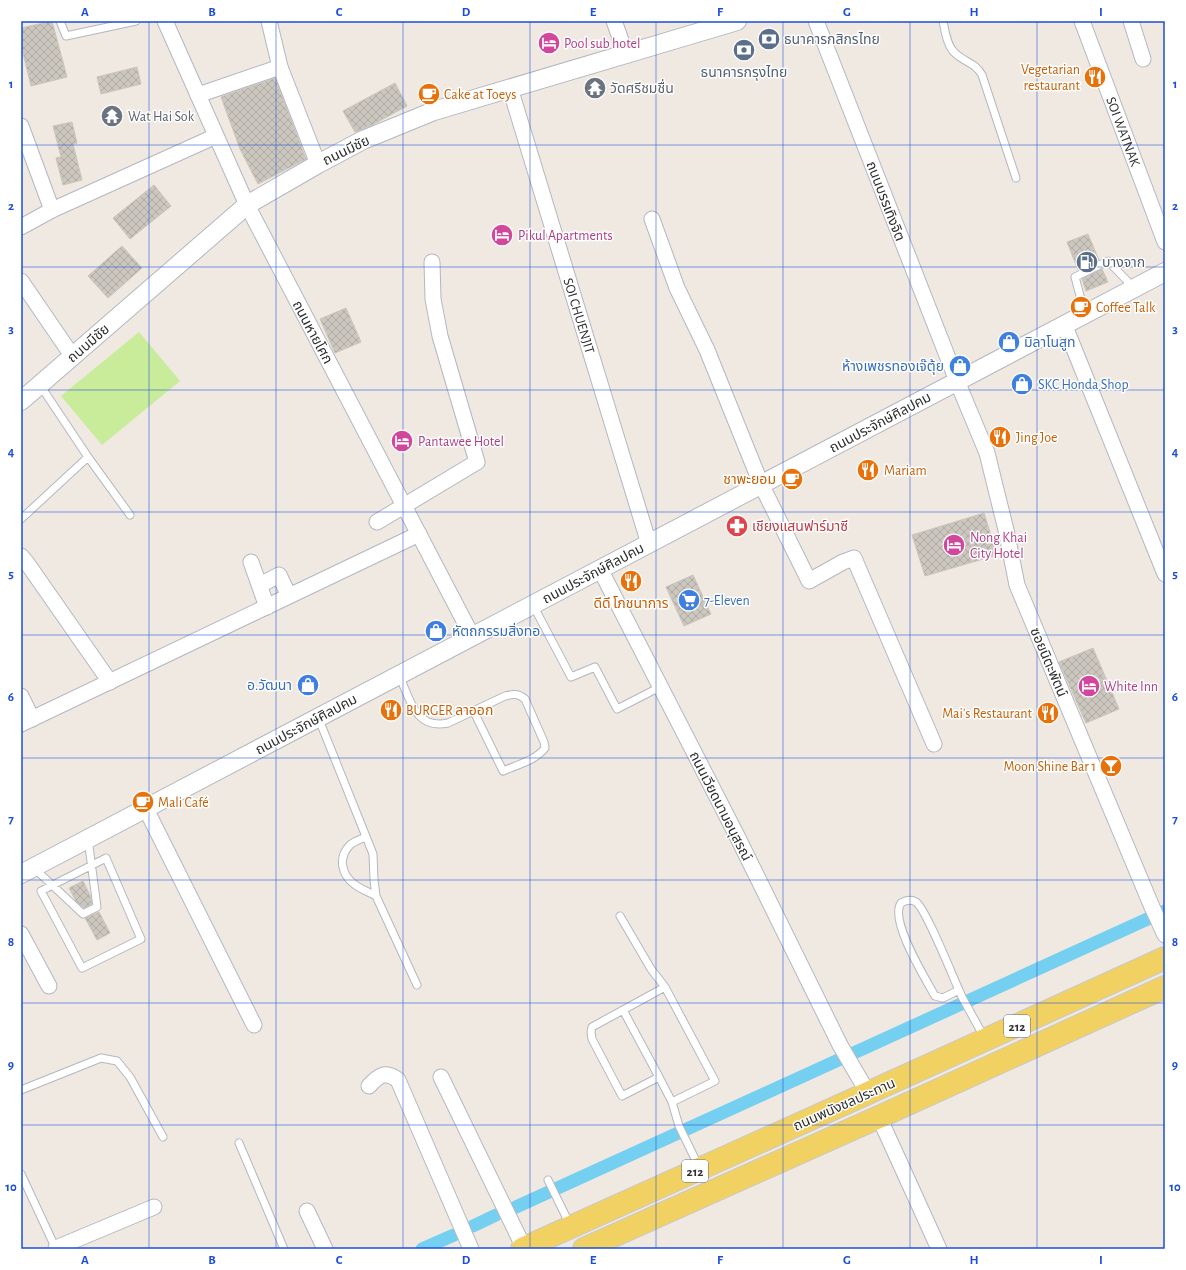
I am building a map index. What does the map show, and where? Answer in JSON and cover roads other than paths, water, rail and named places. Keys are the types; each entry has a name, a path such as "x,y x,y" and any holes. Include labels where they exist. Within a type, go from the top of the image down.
{"main road":[{"name":"ถนนพนังชลประทาน","path":"523,1248 1165,958"},
{"name":"ถนนพนังชลประทาน","path":"596,1246 1165,987"},
{"path":"868,1093 879,1117"}],"street":[{"name":"ถนนหายโศก","path":"165,21 247,205 472,636"},
{"path":"269,21 280,67 318,164"},
{"path":"614,21 626,54"},
{"name":"ถนนมีชัย","path":"21,401 247,205 318,164 364,140 434,111 737,21"},
{"name":"ถนนบรรเทิงจิต","path":"816,21 956,381"},
{"name":"SOI WATNAK","path":"1082,21 1165,242"},
{"path":"1131,21 1143,59"},
{"path":"198,95 280,67"},
{"name":"SOI CHUENJIT","path":"510,88 649,544"},
{"path":"21,126 52,210"},
{"path":"21,227 52,210 216,136"},
{"path":"652,219 677,288 707,350 762,484 809,581 843,562 854,558 934,744"},
{"path":"377,522 477,462 440,336 433,299 432,262"},
{"name":"ถนนประจักษ์ศิลปคม","path":"28,871 1165,272"},
{"path":"21,281 73,357"},
{"path":"1064,324 1165,574"},
{"name":"ซอยนิตะพัตน์","path":"956,381 987,453 1006,530 1017,585 1165,935"},
{"path":"21,696 26,721 419,534"},
{"path":"21,556 27,562 110,682"},
{"path":"251,562 267,607"},
{"path":"260,585 277,569 289,596"},
{"name":"ถนนเวียดนามอนุสรณ์","path":"600,569 740,843 840,1045 868,1093"},
{"path":"146,809 254,1025"},
{"path":"21,934 49,986"},
{"path":"368,1086 375,1078 382,1075 393,1076 398,1080 472,1249"},
{"path":"441,1077 523,1248"},
{"path":"879,1117 939,1249"},
{"path":"56,1248 154,1207"},
{"path":"307,1211 325,1249"}],"lane":[{"path":"60,21 66,36 136,21"},
{"path":"943,21 951,49 960,58 971,62 978,68 982,75 1016,178"},
{"path":"1085,314 1075,277 1108,261 1134,288"},
{"path":"40,385 88,457 130,515"},
{"path":"21,519 88,457"},
{"path":"533,604 571,677 595,667 617,708 660,687"},
{"path":"399,675 415,712 424,721 431,724 440,725 448,723 505,696 514,694 520,695 525,699 544,742 545,748 535,757 503,771 474,712"},
{"path":"318,717 373,854 376,896 417,985"},
{"path":"366,837 350,844 343,855 343,870 353,883 376,896"},
{"path":"28,871 52,885 83,914 97,907 88,839"},
{"path":"106,858 141,939 82,968 41,890 92,864 106,858"},
{"path":"960,993 943,998 935,996 902,933 898,917 898,910 901,903 910,900 914,901 921,908 960,993 985,1040"},
{"path":"620,916 651,969 665,987 715,1081 672,1102"},
{"path":"659,1077 622,1096 592,1039 591,1032 592,1027 665,987"},
{"path":"623,1010 672,1102 678,1126 700,1169"},
{"path":"21,1090 101,1058 117,1061 130,1077 163,1137"},
{"path":"239,1143 284,1249"},
{"path":"21,1174 24,1189 56,1248"},
{"path":"550,1183 570,1227"}],"waterway":[{"path":"516,1207 1165,911"},
{"path":"473,1226 496,1215"},
{"path":"422,1249 454,1235"}],"place":[{"name":"ธนาคารกสิกรไทย","path":"769,39"},
{"name":"Pool sub hotel","path":"549,43"},
{"name":"ธนาคารกรุงไทย","path":"744,50"},
{"name":"Vegetarian restaurant","path":"1095,77"},
{"name":"วัดศรีชมชื่น","path":"595,88"},
{"name":"Cake at Toeys","path":"429,94"},
{"name":"Wat Hai Sok","path":"112,116"},
{"name":"Pikul Apartments","path":"502,235"},
{"name":"บางจาก","path":"1087,262"},
{"name":"Coffee Talk","path":"1081,307"},
{"name":"มิลาโนสูท","path":"1009,342"},
{"name":"ห้างเพชรทองเจ๊ตุ้ย","path":"960,366"},
{"name":"SKC Honda Shop","path":"1022,384"},
{"name":"Jing Joe","path":"1000,437"},
{"name":"Pantawee Hotel","path":"402,441"},
{"name":"Mariam","path":"868,470"},
{"name":"ชาพะยอม","path":"792,479"},
{"name":"เชียงแสนฟาร์มาซี","path":"737,526"},
{"name":"Nong Khai City Hotel","path":"954,545"},
{"name":"ดีดี โภชนาการ","path":"631,581"},
{"name":"7-Eleven","path":"689,600"},
{"name":"หัตถกรรมสิ่งทอ","path":"436,631"},
{"name":"อ.วัฒนา","path":"308,685"},
{"name":"White Inn","path":"1089,686"},
{"name":"BURGER ลาออก","path":"391,710"},
{"name":"Mai's Restaurant","path":"1048,713"},
{"name":"Moon Shine Bar 1","path":"1111,766"},
{"name":"Mali Café","path":"143,802"}]}
